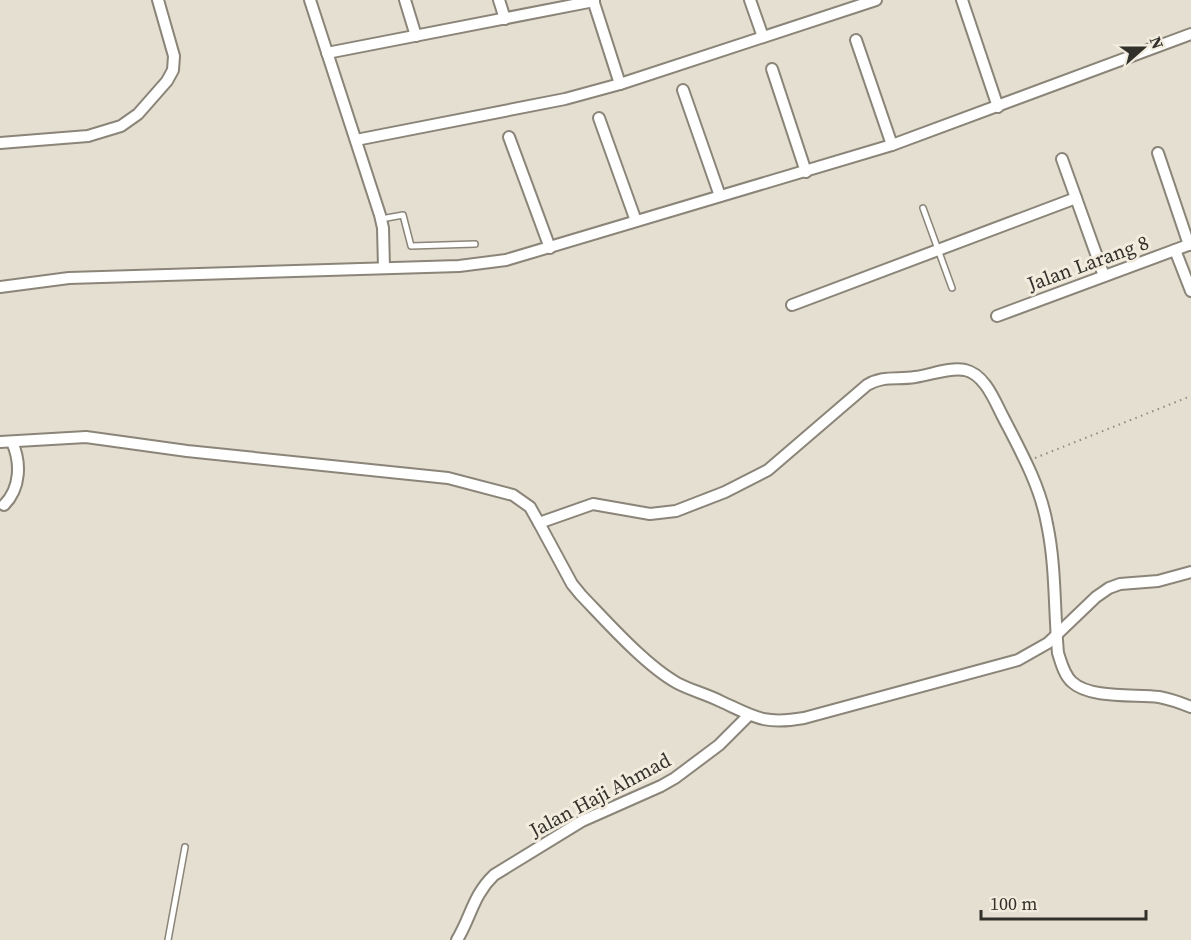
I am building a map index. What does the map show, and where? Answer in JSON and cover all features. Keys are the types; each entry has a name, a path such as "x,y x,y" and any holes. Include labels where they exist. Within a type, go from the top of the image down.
{"street":[{"path":"0,143 88,136 121,126 138,114 167,81 173,70 174,56 158,0"},
{"path":"310,0 381,219 384,268"},
{"path":"405,0 416,36"},
{"path":"499,0 505,19"},
{"path":"750,0 763,37"},
{"path":"356,140 565,99 620,84 876,0"},
{"path":"962,0 998,106"},
{"path":"327,53 594,1 620,84"},
{"path":"0,287 69,278 487,263 550,248 892,145 1191,34"},
{"path":"856,40 892,145"},
{"path":"772,69 806,172"},
{"path":"683,90 720,196"},
{"path":"599,118 636,221"},
{"path":"509,137 550,248"},
{"path":"1158,153 1190,245"},
{"path":"1062,159 1104,276"},
{"path":"792,305 1076,198"},
{"name":"Jalan Larang 8","path":"997,316 1190,245"},
{"path":"1175,250 1191,291"},
{"path":"539,523 593,504 650,514 676,511 725,492 768,470 878,378 914,377 951,370 965,370 977,375 989,391 1027,462 1041,499 1053,562 1057,636 1062,665 1072,682 1095,692 1161,697 1191,707"},
{"path":"6,442 86,437 187,451 448,478 513,495 530,507 576,590 652,664 679,684 749,716 778,721 804,718 1018,660 1040,649 1057,636 1096,597 1109,588 1120,584 1158,581 1191,572"},
{"path":"4,505 9,500 17,481 18,470 17,455 6,442"},
{"name":"Jalan Haji Ahmad","path":"457,940 476,896 494,875 582,821 661,786 719,746 749,716"}],"lane":[{"path":"923,208 952,288"},
{"path":"381,219 404,215 411,246 475,244"},
{"path":"168,940 185,847"}],"path":[{"path":"1027,462 1191,396"}]}
